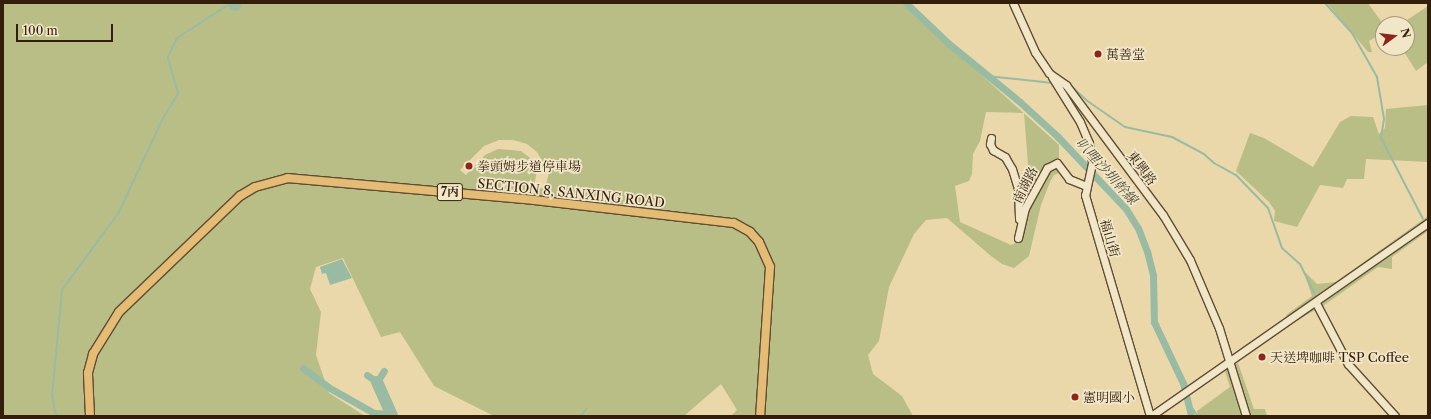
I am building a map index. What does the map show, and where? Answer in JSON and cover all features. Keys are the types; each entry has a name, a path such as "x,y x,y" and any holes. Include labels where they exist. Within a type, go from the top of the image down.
{"main road":[{"name":"SECTION 8, SANXING ROAD","path":"90,416 88,373 93,354 119,312 240,196 255,187 288,178 534,200 734,223 750,232 759,242 770,267 760,416"}],"street":[{"name":"東興路","path":"1013,3 1035,52 1049,73 1066,85 1174,232 1200,281 1219,328 1228,362 1246,416"},
{"name":"福山街","path":"1049,73 1085,132 1091,152 1091,174 1086,186 1085,195 1150,416 1316,303 1428,223"},
{"path":"991,138 990,144 993,150 1005,157 1012,169 1018,189 1020,227"},
{"name":"南湖路","path":"1018,238 1025,208 1047,168 1053,164 1062,167 1069,179 1086,186"},
{"path":"1316,303 1348,364 1395,416"}],"shaded area":[{"path":"3,3 902,3 1024,113 1059,145 1059,173 1054,175 1050,182 1041,205 1029,256 1014,268 1002,264 991,256 947,218 926,220 914,234 889,287 879,341 868,355 873,374 902,396 913,416 731,416 737,410 721,384 684,416 494,416 434,386 400,332 381,337 343,258 316,267 310,289 321,312 316,355 329,393 365,416 3,416","holes":["986,112 1024,113 1028,165 1024,192 1024,229 1020,241 1011,245 960,222 955,186 969,181 972,174 973,154 980,141","499,140 513,140 527,144 537,152 549,172 545,189 534,187 538,164 521,151 498,149 485,155 466,175 460,170 484,146"]},
{"path":"1327,3 1368,3 1377,16 1375,16 1375,38 1369,41 1372,52 1368,52"},
{"path":"1428,6 1428,62 1416,71 1407,56 1415,56 1415,16 1413,16"},
{"path":"1428,105 1428,162 1366,159 1364,179 1347,179 1343,188 1320,185 1297,227 1274,221 1275,211 1269,202 1236,171 1250,133 1264,138 1313,167 1340,122 1351,116 1373,117 1379,134 1385,128 1386,109"},
{"path":"1428,216 1428,231 1392,257 1392,269 1378,267 1323,306 1292,323 1286,315 1312,296 1303,270 1317,284 1336,282"},
{"path":"342,259 352,278 330,285 326,273 322,274 320,267"},
{"path":"1238,363 1254,409 1265,409 1267,416 1198,416 1197,411 1230,387 1225,371"}],"waterway":[{"path":"56,416 52,396 62,290 119,212 162,120 178,93 168,57 177,38 231,3"},
{"name":"叭哩沙圳幹線","path":"906,3 948,43 1020,102 1058,137 1126,209 1138,228 1147,251 1153,275 1154,322 1183,383 1191,416"},
{"path":"1325,3 1352,33 1377,77 1384,119 1381,138 1423,219"},
{"path":"987,76 1053,83"},
{"path":"1068,83 1086,100 1125,127 1172,137 1204,154 1214,163 1236,175 1268,208 1282,248 1300,264 1317,299"},
{"path":"303,368 328,387 374,413 391,414"},
{"path":"377,382 384,371"},
{"path":"367,375 377,382"},
{"path":"377,382 392,416"},
{"path":"1380,395 1400,416"},
{"name":"叭哩沙圳幹線","path":"1187,401 1198,416"},
{"path":"581,416 586,409"}],"place":[{"name":"萬善堂","path":"1098,54"},
{"name":"拳頭姆步道停車場","path":"469,166"},
{"name":"天送埤咖啡 TSP Coffee","path":"1262,357"},
{"name":"憲明國小","path":"1075,397"}]}
